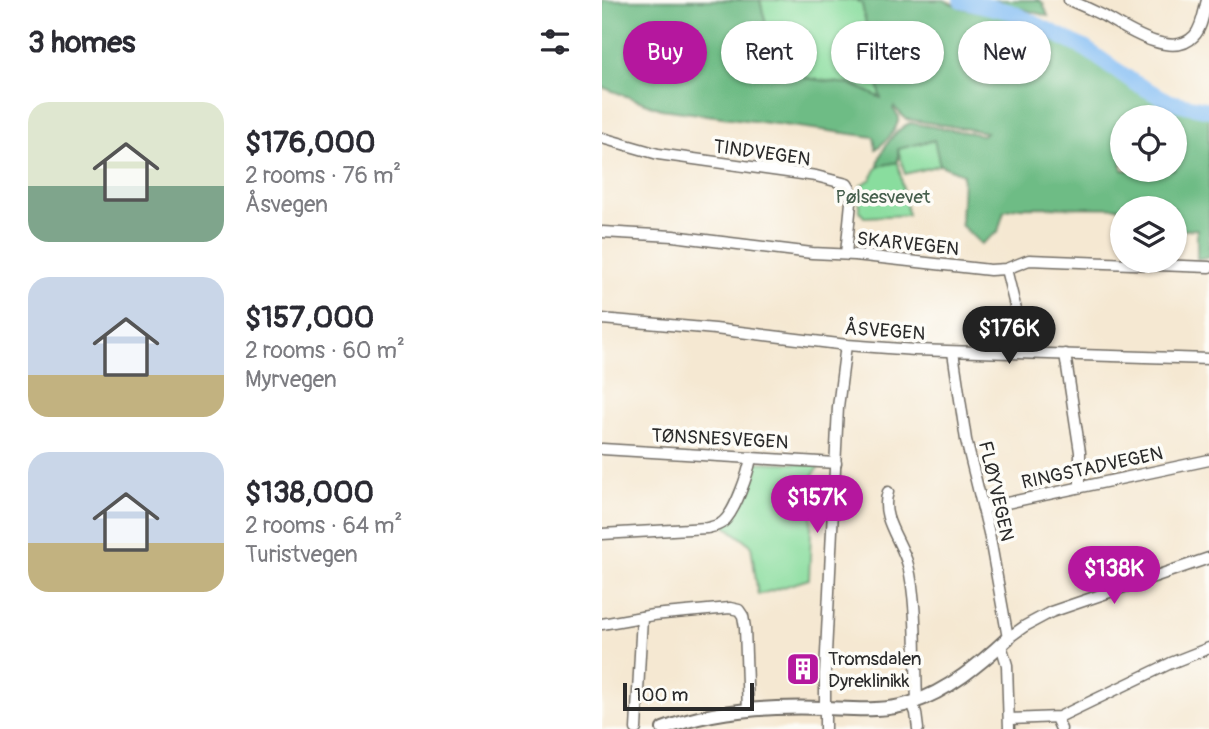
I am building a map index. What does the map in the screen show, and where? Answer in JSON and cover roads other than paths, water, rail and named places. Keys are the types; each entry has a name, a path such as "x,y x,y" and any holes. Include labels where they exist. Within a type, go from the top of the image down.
{"street":[{"path":"1069,0 1140,36 1166,45 1187,42 1195,36 1207,0"},
{"name":"TINDVEGEN","path":"602,138 671,157 816,176 847,184 852,192 846,254"},
{"name":"SKARVEGEN","path":"602,232 673,236 811,253 846,254 990,270 1006,269 1029,260 1209,267"},
{"path":"1006,269 1019,321 1021,351"},
{"name":"ÅSVEGEN","path":"602,319 846,345 953,352 1021,351 1209,359"},
{"path":"825,729 825,674 838,407 846,345"},
{"name":"FLØYVEGEN","path":"953,352 966,440 983,508 1005,642 1009,724"},
{"path":"1065,354 1080,452 1080,486"},
{"name":"TØNSNESVEGEN","path":"602,449 836,463"},
{"path":"602,534 706,528 721,523 729,514 744,482 751,458"},
{"name":"RINGSTADVEGEN","path":"983,508 1209,460"},
{"path":"888,492 886,502 889,517 910,574 918,729"},
{"path":"663,729 698,718 748,711 878,708 915,702 972,669 1025,626 1051,612 1209,558"},
{"path":"602,624 730,608 741,612 745,628 748,711"},
{"path":"636,729 642,617"},
{"path":"1009,724 1056,718 1171,663 1209,648"},
{"path":"1056,718 1061,729"}],"waterway":[{"path":"961,0 1011,12 1086,49 1135,83 1170,102 1209,110"}],"place":[{"name":"Tromsdalen Dyreklinikk","path":"803,669"}],"park label":[{"name":"Pølsesvevet","path":"883,196"}]}
